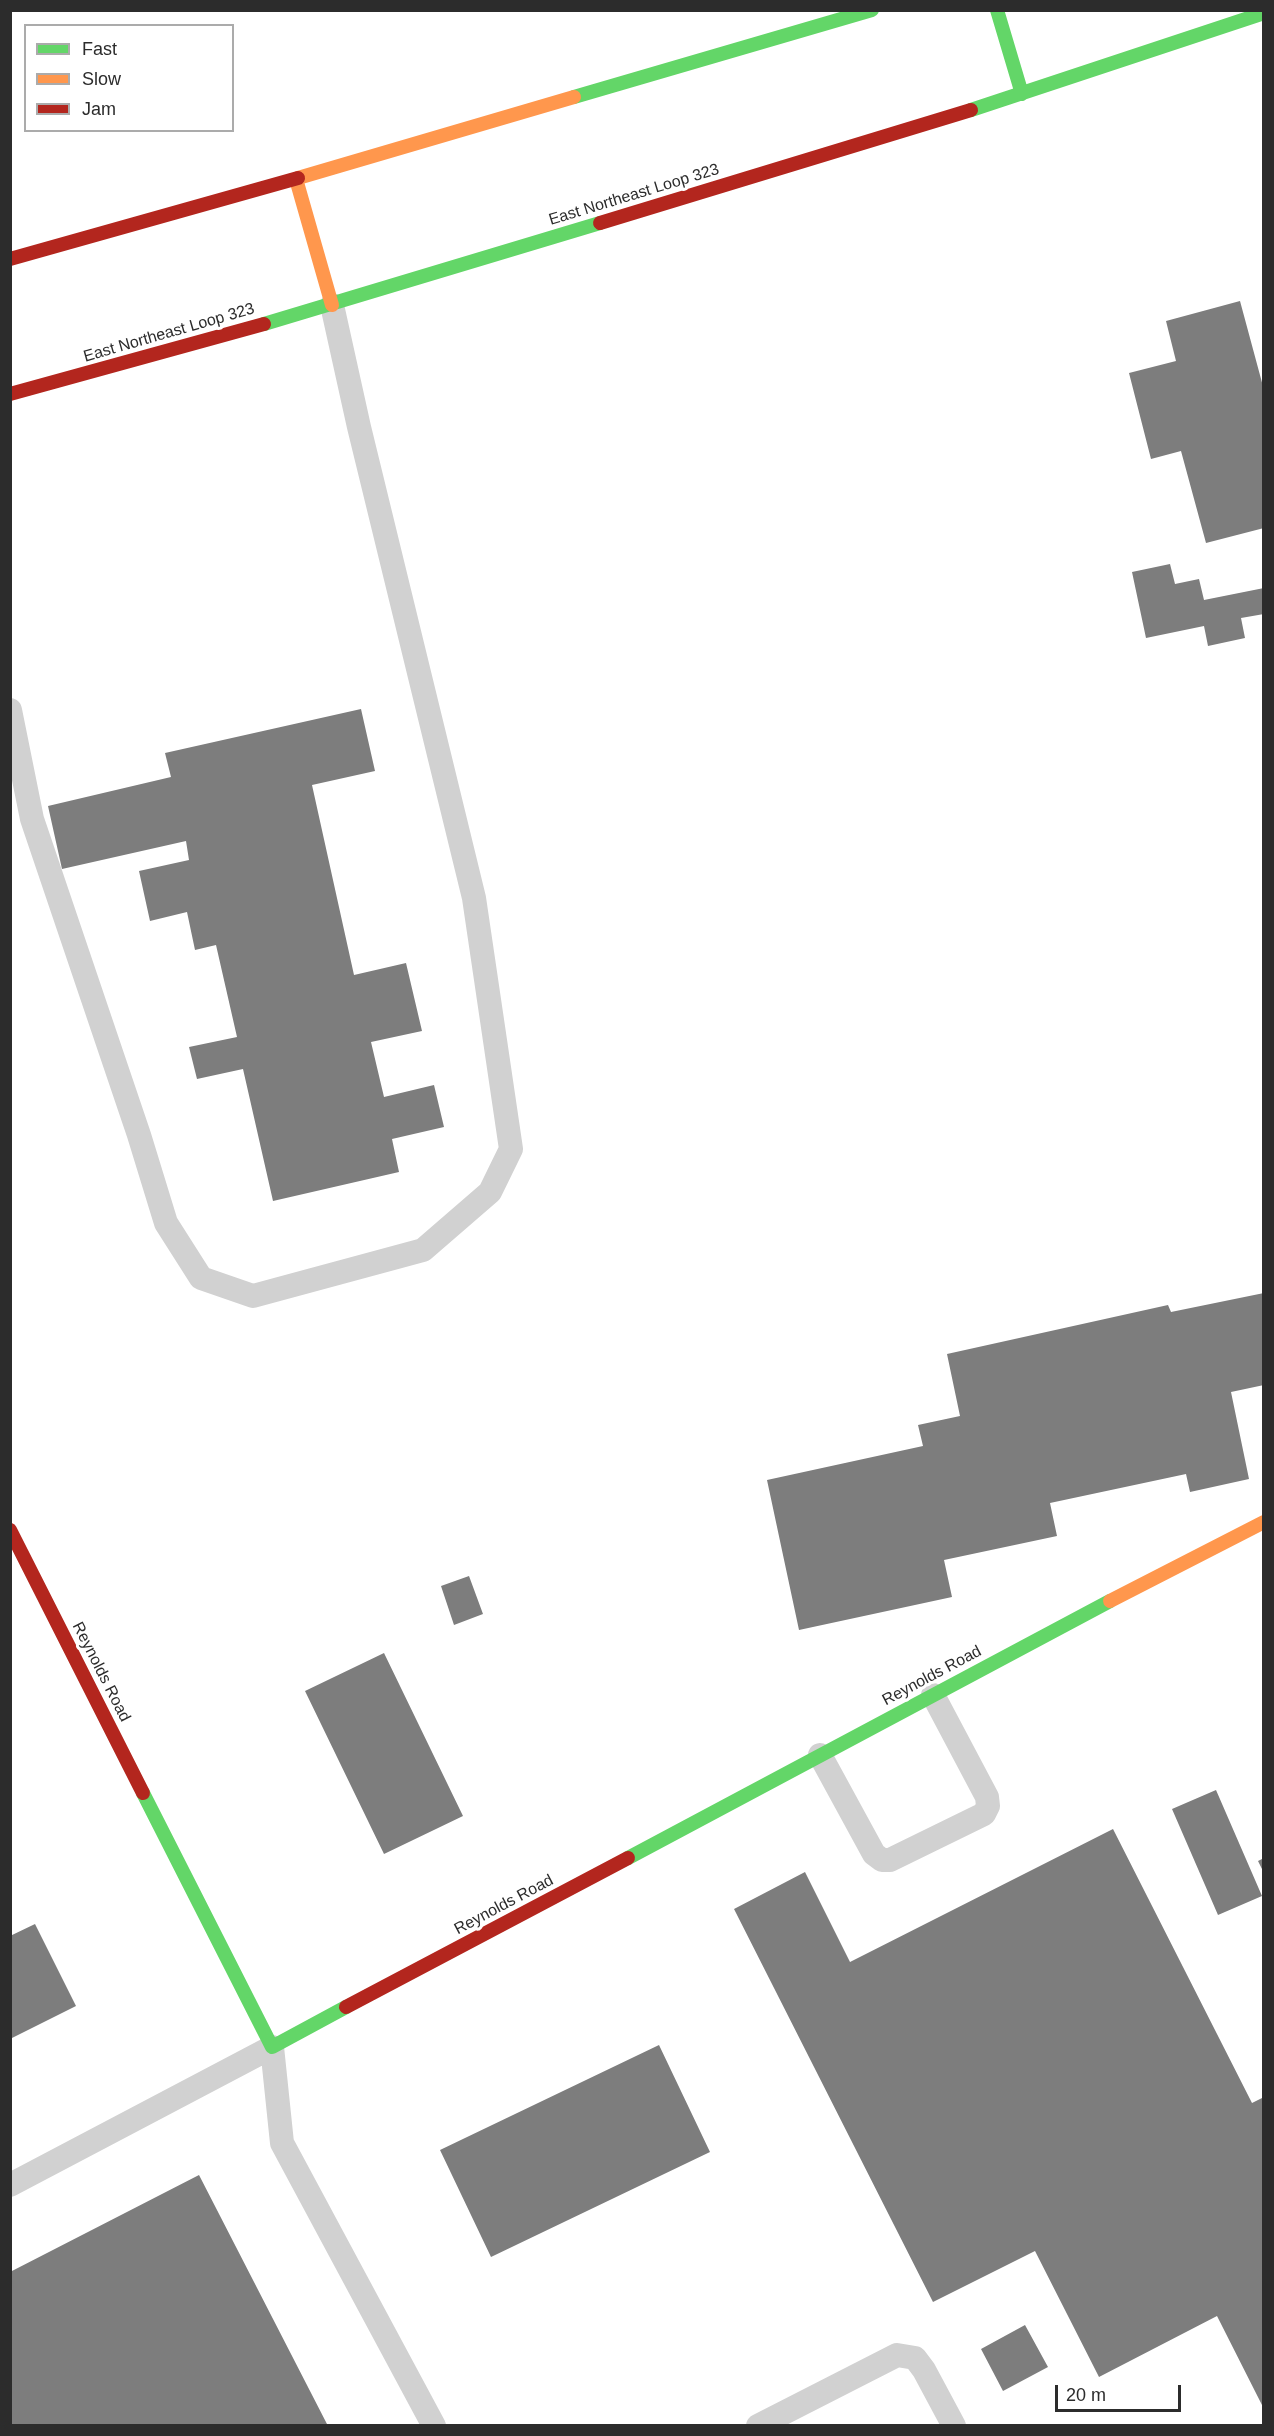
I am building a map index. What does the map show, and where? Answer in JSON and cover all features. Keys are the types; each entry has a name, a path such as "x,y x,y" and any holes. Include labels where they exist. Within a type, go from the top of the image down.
{"main road":[{"path":"10,259 296,179 872,10"},
{"path":"997,10 1022,94"},
{"name":"East Northeast Loop 323","path":"10,394 332,304 1022,94 1263,13"},
{"path":"296,179 332,304"},
{"name":"Reynolds Road","path":"10,1530 272,2047 1192,1557 1263,1522"}],"lane":[{"path":"10,710 32,819 139,1135 166,1223 201,1278 253,1296 423,1250 490,1192 511,1149 474,898 359,427 332,304"},
{"path":"820,1755 874,1854 882,1860 890,1860 984,1814 988,1806 987,1797 933,1695"},
{"path":"10,2185 272,2047 282,2143 434,2426"},
{"path":"758,2426 897,2355 915,2358 924,2370 954,2426"}],"building":[{"path":"1240,301 1264,390 1264,528 1206,543 1181,451 1151,459 1129,373 1176,361 1166,321"},
{"path":"1170,564 1175,584 1199,579 1204,600 1264,588 1264,614 1241,618 1245,638 1208,646 1204,626 1146,638 1132,572"},
{"path":"361,709 375,771 312,785 354,975 406,963 422,1031 371,1042 384,1097 434,1085 444,1127 392,1139 399,1172 273,1201 243,1069 197,1079 189,1047 237,1037 216,945 195,950 187,912 150,921 139,871 189,860 186,841 62,869 48,806 171,777 165,753"},
{"path":"1264,1293 1264,1385 1231,1392 1249,1479 1190,1492 1186,1474 1050,1503 1057,1536 944,1560 952,1597 799,1630 767,1480 923,1446 918,1425 960,1416 947,1354 1168,1305 1171,1312"},
{"path":"469,1576 483,1614 454,1625 441,1586"},
{"path":"384,1653 463,1816 384,1854 305,1691"},
{"path":"1216,1790 1262,1896 1218,1915 1172,1809"},
{"path":"1113,1829 1252,2103 1264,2097 1264,2409 1217,2316 1099,2377 1035,2251 933,2302 734,1909 805,1872 850,1962"},
{"path":"1264,1858 1264,1873 1258,1861"},
{"path":"35,1924 76,2006 10,2039 10,1936"},
{"path":"659,2045 710,2152 491,2257 440,2150"},
{"path":"199,2175 328,2426 10,2426 10,2272"},
{"path":"1025,2325 1048,2367 1003,2391 981,2349"}],"traffic: fast":[{"path":"574,97 872,10"},
{"path":"997,10 1022,94"},
{"path":"971,110 1264,13"},
{"path":"264,324 600,223"},
{"path":"628,1858 1110,1601"},
{"path":"143,1793 272,2047 346,2007"}],"traffic: slow":[{"path":"298,178 574,97"},
{"path":"296,179 332,305"},
{"path":"1110,1601 1264,1522"}],"traffic: jam":[{"path":"600,223 971,110"},
{"path":"10,259 298,178"},
{"path":"10,394 264,324"},
{"path":"10,1530 143,1793"},
{"path":"346,2007 628,1858"}]}
